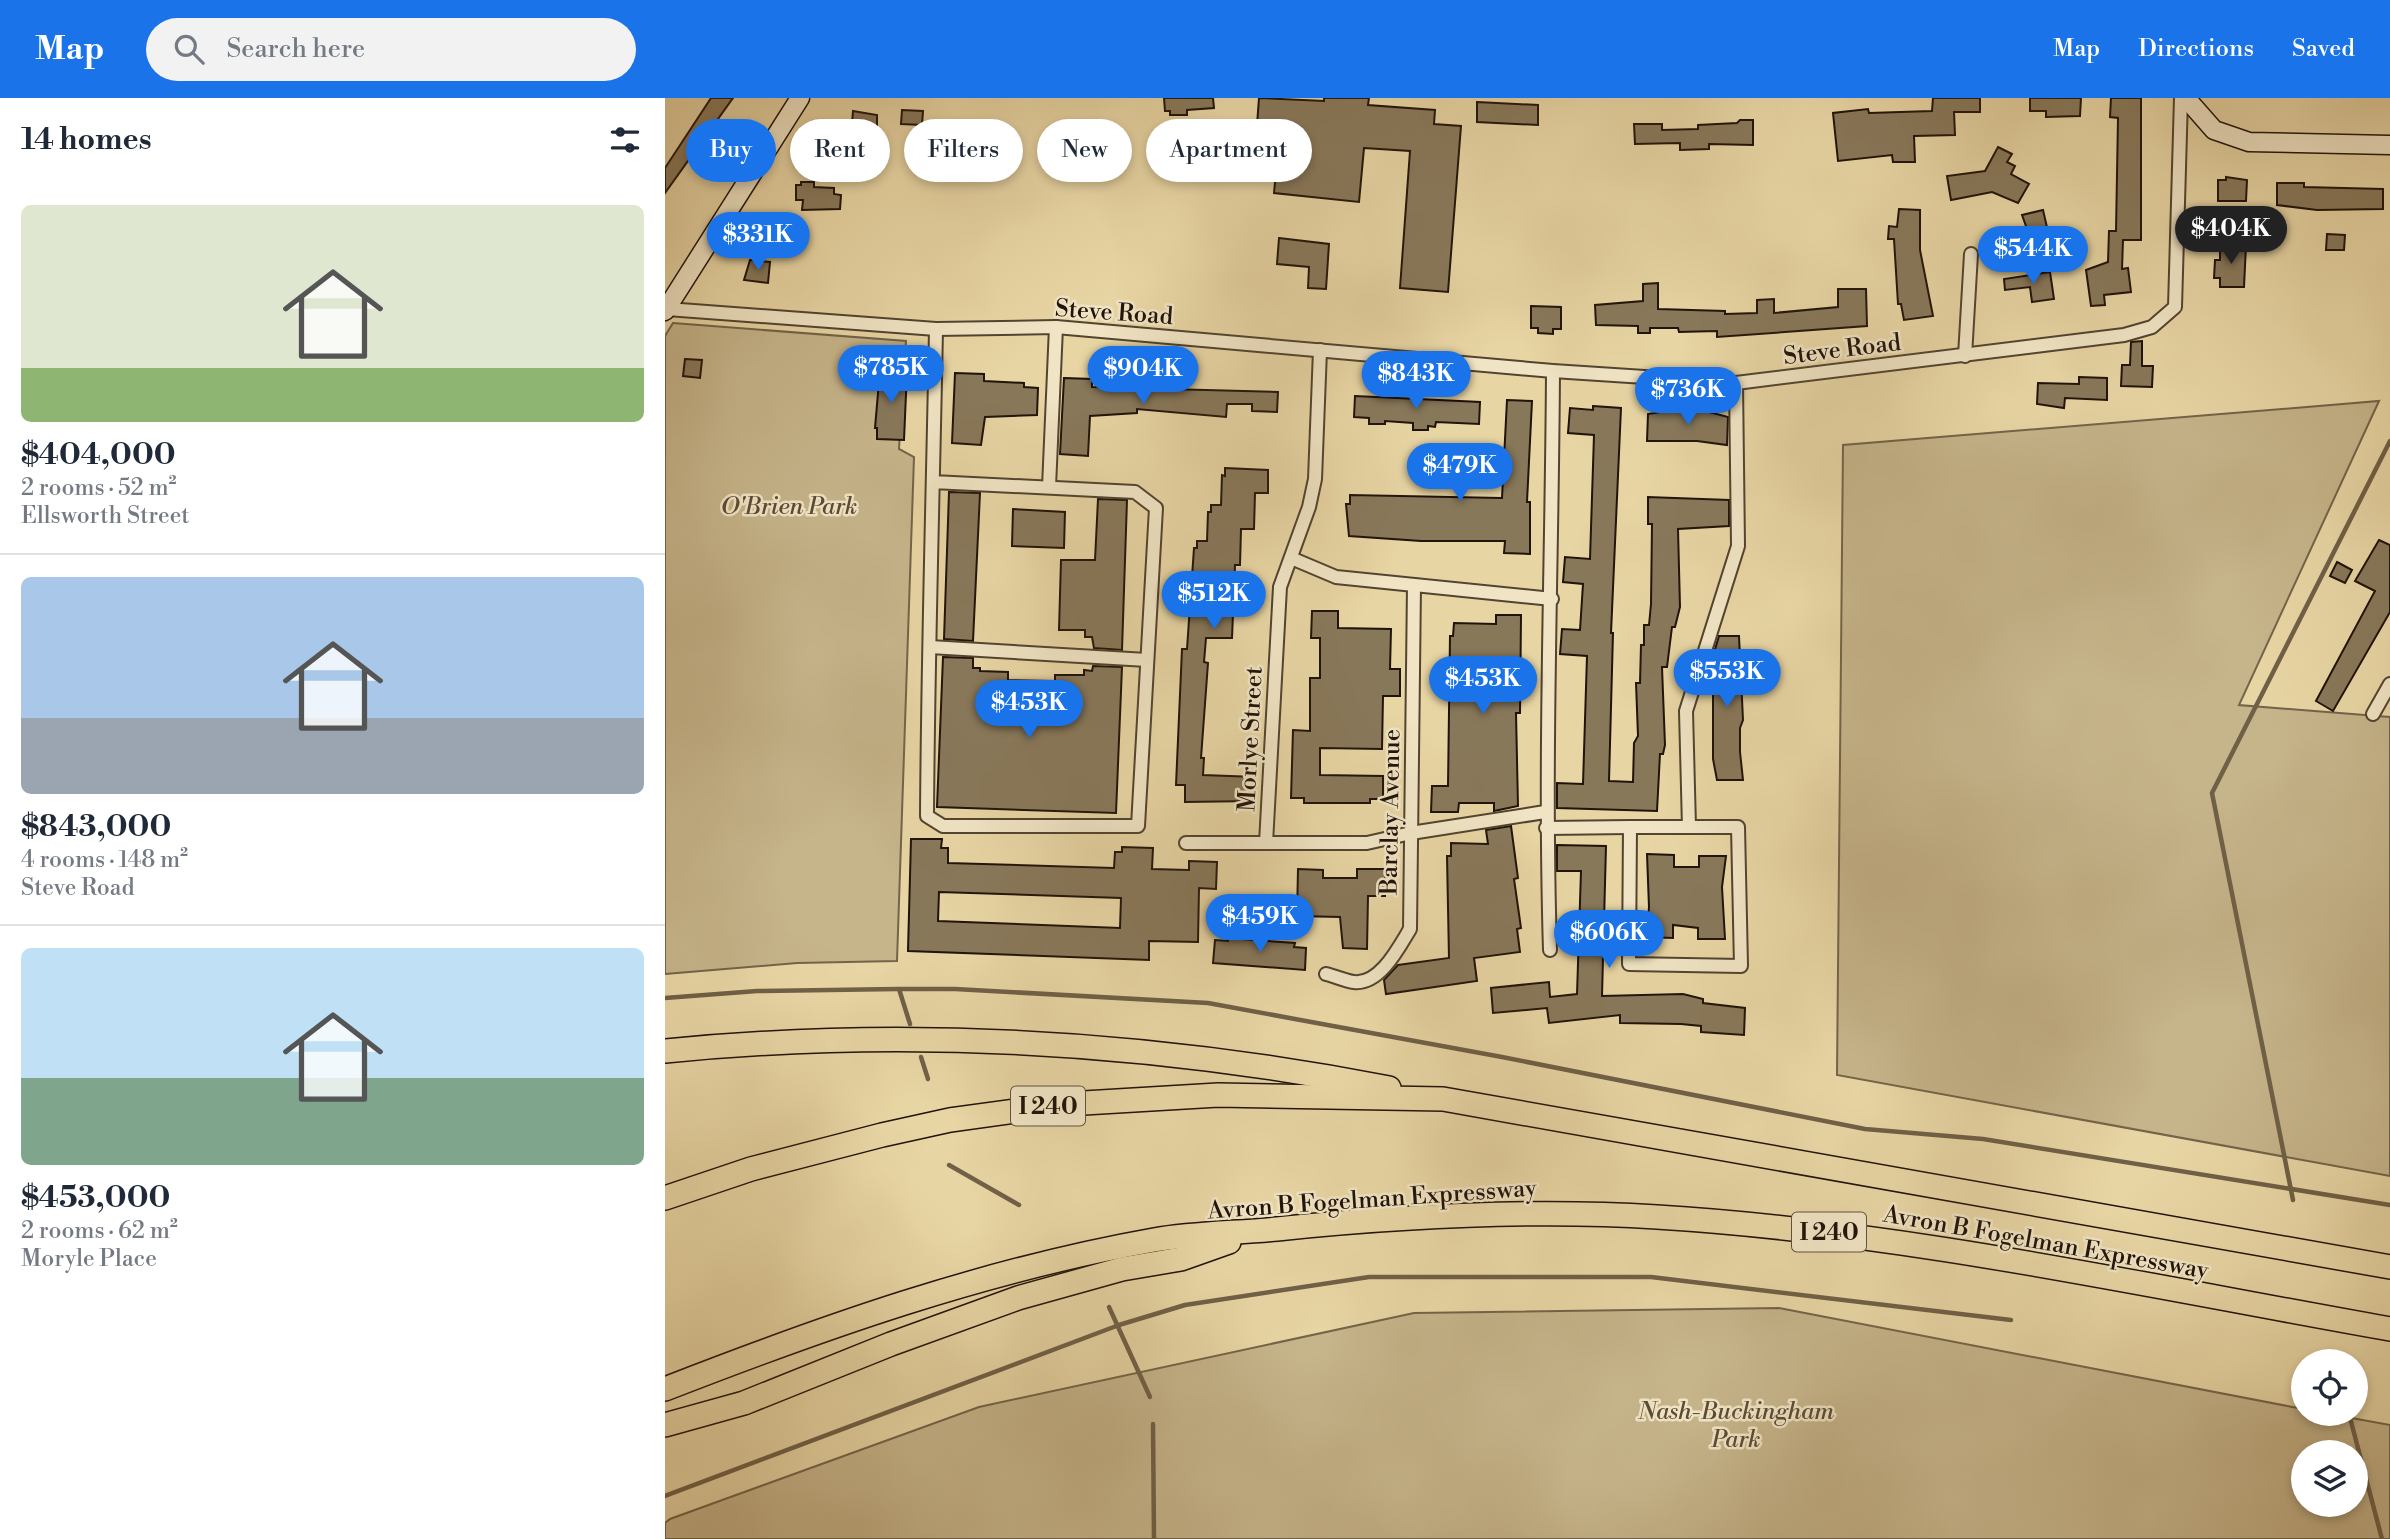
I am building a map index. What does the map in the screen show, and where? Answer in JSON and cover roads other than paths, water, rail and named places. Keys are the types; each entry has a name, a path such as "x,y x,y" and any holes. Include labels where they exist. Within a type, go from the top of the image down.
{"highway":[{"path":"665,1051 881,1040 1073,1046 1286,1069 1443,1099"},
{"name":"Avron B Fogelman Expressway","path":"665,1198 802,1155 923,1126 995,1113 1168,1096 1443,1099 2390,1266"},
{"name":"Avron B Fogelman Expressway","path":"665,1389 791,1340 939,1291 1117,1247 1161,1239 1373,1220 1538,1214 1623,1215 1730,1222 1865,1236 2390,1329"},
{"path":"665,1442 744,1403 891,1344 1018,1298 1122,1269 1181,1258 1262,1231"},
{"path":"665,1425 744,1403"}],"main road":[{"path":"666,310 800,98"},
{"path":"2183,98 2214,131 2249,142 2390,145"}],"street":[{"name":"Steve Road","path":"666,310 936,329 1056,327 1553,371 1735,383 2124,335 2152,327 2175,307 2183,98"},
{"path":"1965,356 1971,254"},
{"path":"1049,487 1056,327"},
{"path":"933,482 1135,492 1156,508 1138,826 943,826 927,816 933,482 936,329"},
{"name":"Morlye Street","path":"1266,843 1280,587 1315,479 1320,350"},
{"path":"1550,950 1545,812 1552,599 1553,371"},
{"path":"1689,827 1686,711 1738,546 1735,383"},
{"path":"1291,558 1336,577 1552,599"},
{"name":"Barclay Avenue","path":"1326,974 1355,982 1366,981 1391,960 1410,929 1414,585"},
{"path":"930,646 1147,660"},
{"path":"2373,714 2390,684"},
{"name":"Morlye Street","path":"1186,843 1367,843 1411,832 1545,812"},
{"path":"1546,828 1630,827 1689,827 1738,828 1741,967 1629,964 1630,827"}],"waterway":[{"path":"2293,1200 2212,793 2390,441"},
{"path":"665,998 757,991 898,989"},
{"path":"910,1024 899,989 955,989 1208,1003 1502,1057 1865,1129 1983,1139 2390,1205"},
{"path":"921,1057 928,1079"},
{"path":"949,1165 1019,1205"},
{"path":"665,1496 1119,1325 1185,1305 1369,1277 1651,1277 2011,1320"},
{"path":"1109,1307 1150,1397"},
{"path":"1153,1424 1154,1539"},
{"path":"2352,1426 2382,1539"}],"park label":[{"name":"O'Brien Park","path":"789,506"},
{"name":"Nash-Buckingham Park","path":"1736,1425"}]}
